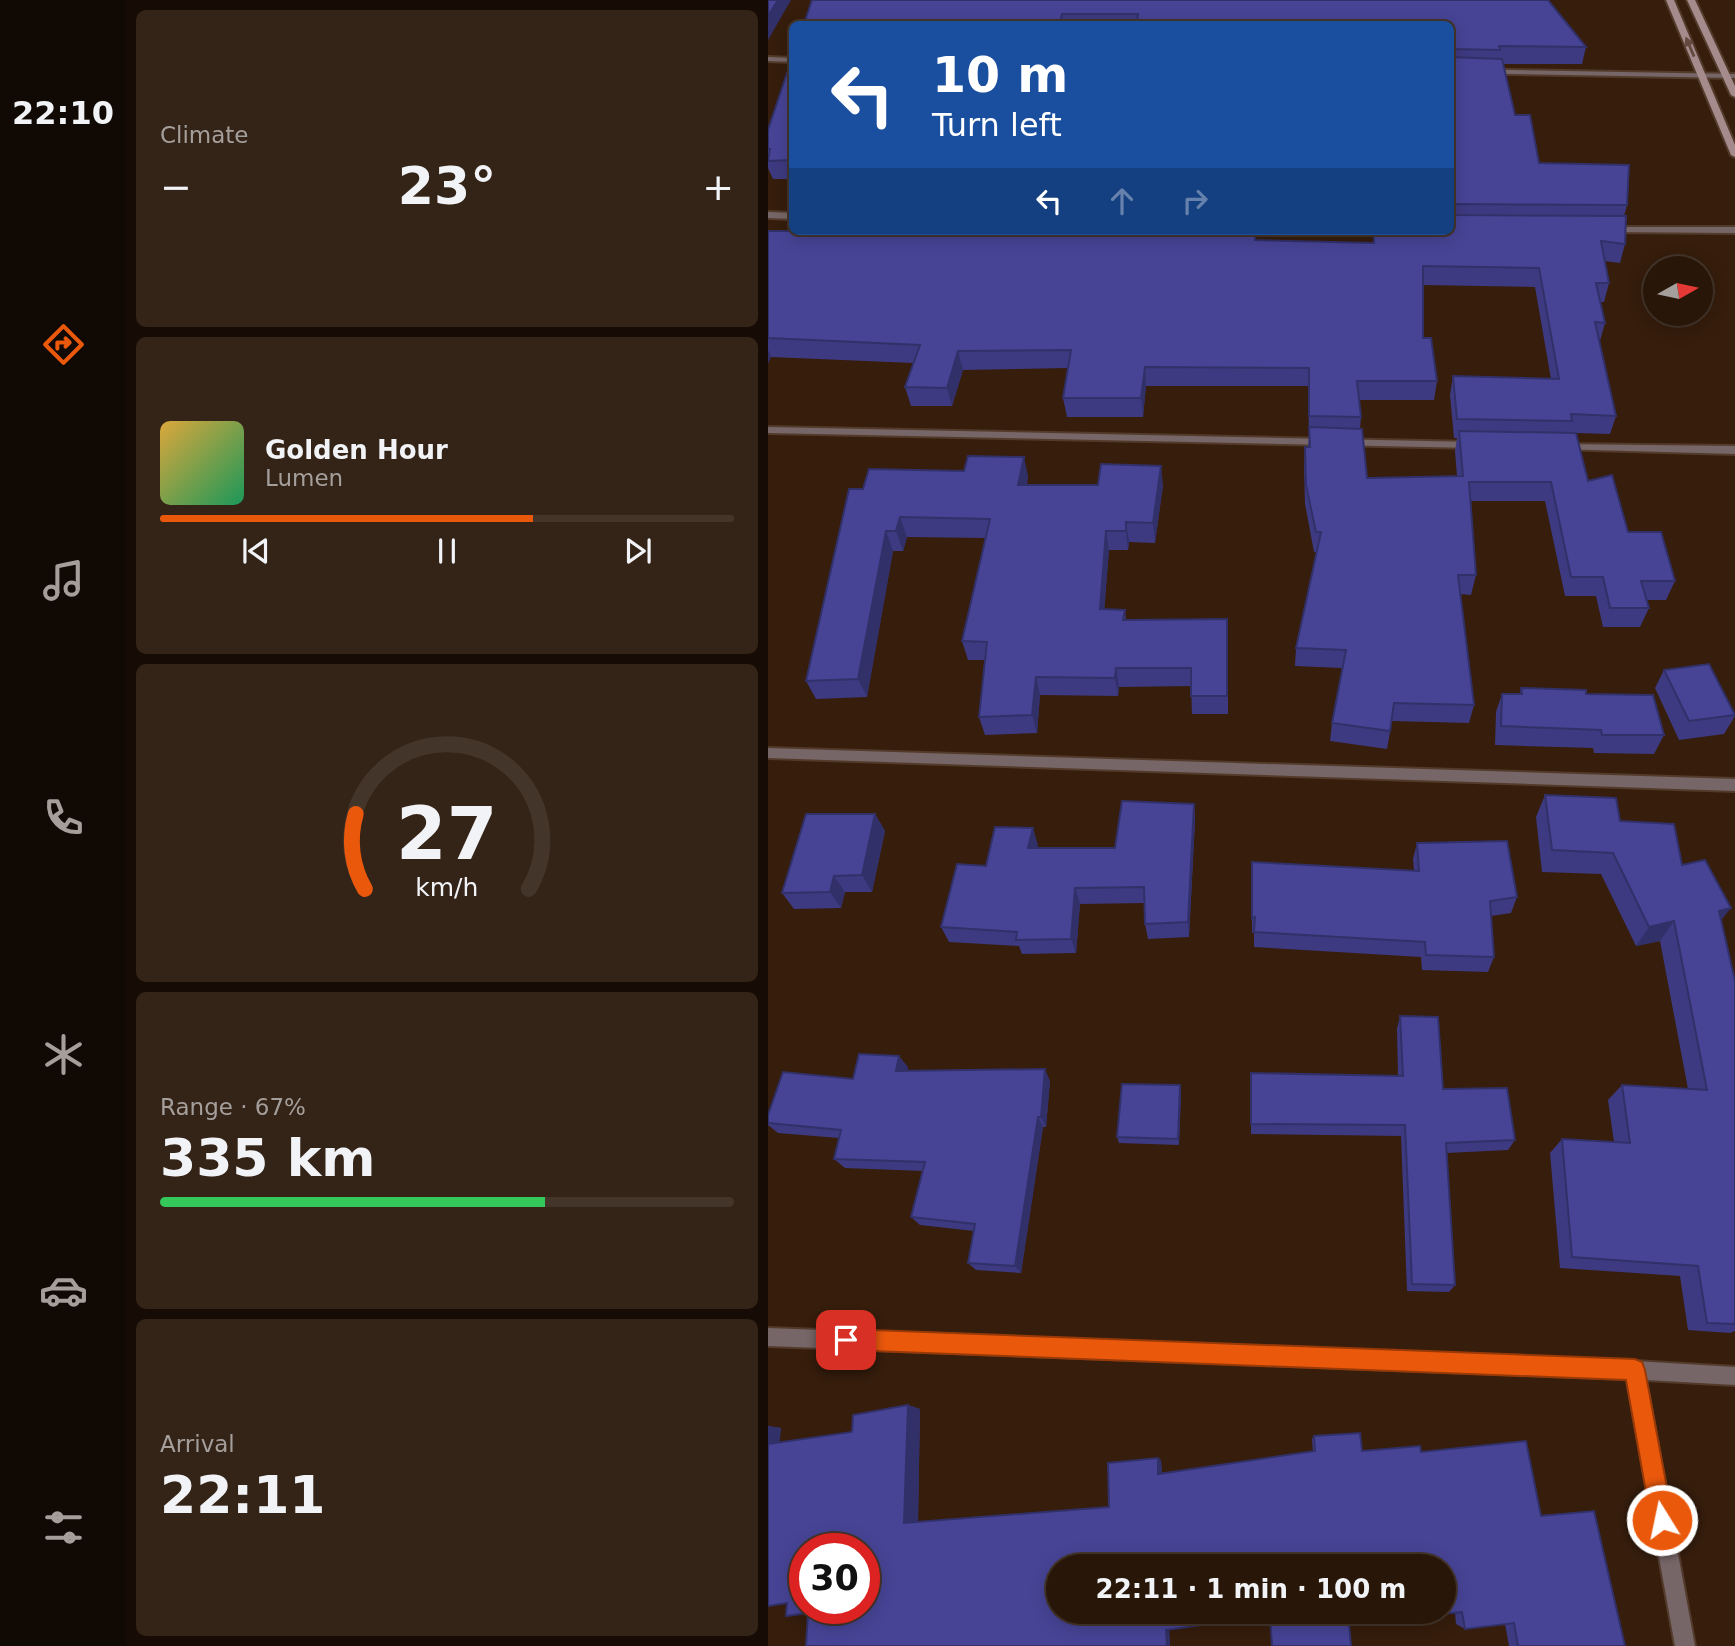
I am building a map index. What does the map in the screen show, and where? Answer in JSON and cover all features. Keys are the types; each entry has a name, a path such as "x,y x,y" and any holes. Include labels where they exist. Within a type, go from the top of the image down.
{"main road":[{"path":"1670,0 1735,155"},
{"path":"1691,0 1730,76 1735,95"}],"street":[{"path":"768,59 789,60"},
{"path":"1454,71 1730,76"},
{"path":"768,215 789,215"},
{"path":"1598,229 1735,230"},
{"path":"768,429 1484,445"},
{"path":"1554,447 1735,450"},
{"path":"768,753 1735,785"},
{"path":"768,1337 1735,1376"},
{"path":"1635,1370 1685,1646"}],"building":[{"path":"768,0 778,0 768,16"},
{"path":"812,0 1548,0 1586,47 1499,46 1500,50 1454,49 1454,21 1137,21 1138,14 1062,14 1061,21 805,21"},
{"path":"1454,57 1502,59 1515,115 1530,115 1539,163 1629,165 1627,205 1454,204"},
{"path":"789,67 789,160 768,161 768,130"},
{"path":"1454,215 1626,216 1625,244 1601,241 1609,283 1596,283 1605,323 1595,322 1616,416 1571,414 1572,421 1457,419 1453,376 1559,379 1539,268 1423,266 1423,338 1431,338 1437,381 1357,381 1361,417 1309,416 1309,368 1145,367 1141,398 1063,398 1071,350 958,351 947,388 905,387 920,345 768,338 768,231 789,231 789,235 1255,235 1255,240 1374,243 1374,235 1454,235"},
{"path":"1309,427 1362,429 1367,478 1463,476 1459,431 1576,433 1588,481 1612,475 1628,532 1661,532 1675,581 1641,581 1649,608 1610,608 1603,577 1571,577 1551,482 1469,482 1476,575 1458,575 1474,705 1394,703 1390,731 1332,723 1346,650 1296,648 1321,532 1316,532 1306,485 1305,447 1310,447"},
{"path":"968,456 1024,457 1018,485 1098,485 1101,464 1161,466 1153,523 1126,522 1126,531 1106,531 1100,609 1125,610 1123,620 1227,619 1227,696 1191,696 1191,668 1116,668 1115,678 1036,677 1032,715 979,717 987,642 962,641 990,519 900,517 896,531 886,531 858,679 806,681 849,489 863,489 869,469 964,471"},
{"path":"1709,664 1735,715 1689,721 1664,670"},
{"path":"1521,688 1586,690 1586,694 1653,695 1664,735 1602,735 1601,730 1501,726 1502,694 1522,694"},
{"path":"1545,795 1616,798 1620,821 1674,824 1682,865 1705,860 1731,908 1719,911 1735,981 1735,1324 1707,1323 1698,1266 1572,1257 1562,1139 1630,1143 1622,1085 1707,1090 1674,921 1649,927 1613,853 1552,850"},
{"path":"1122,801 1194,804 1188,922 1145,924 1144,887 1075,888 1071,939 1016,940 1017,932 941,927 957,864 986,866 995,827 1033,828 1028,848 1115,848"},
{"path":"806,814 875,814 862,875 834,876 830,892 782,893"},
{"path":"1507,841 1517,897 1490,901 1494,957 1426,955 1425,942 1254,932 1252,862 1419,871 1417,843"},
{"path":"1400,1016 1438,1017 1443,1089 1507,1088 1515,1140 1446,1143 1455,1285 1412,1284 1405,1125 1251,1124 1251,1073 1403,1076"},
{"path":"859,1054 899,1056 896,1071 1045,1069 1041,1117 1038,1117 1015,1266 968,1263 975,1224 911,1217 925,1162 834,1159 841,1130 768,1123 768,1115 783,1072 853,1079"},
{"path":"1122,1084 1180,1085 1178,1139 1117,1137"},
{"path":"908,1405 904,1523 1109,1507 1108,1463 1158,1458 1158,1474 1315,1451 1314,1436 1360,1433 1362,1451 1420,1446 1421,1452 1526,1441 1541,1516 1594,1511 1625,1646 1518,1646 1514,1623 1465,1629 1462,1612 1456,1613 1456,1554 1046,1554 1046,1624 1208,1624 1166,1630 1167,1646 806,1646 807,1624 880,1624 880,1533 789,1533 789,1616 786,1616 787,1603 768,1606 768,1444 852,1432 853,1415"},
{"path":"1271,1624 1349,1624 1351,1646 1272,1646"}],"route":[{"path":"846,1340 1635,1370 1662,1520"}]}
